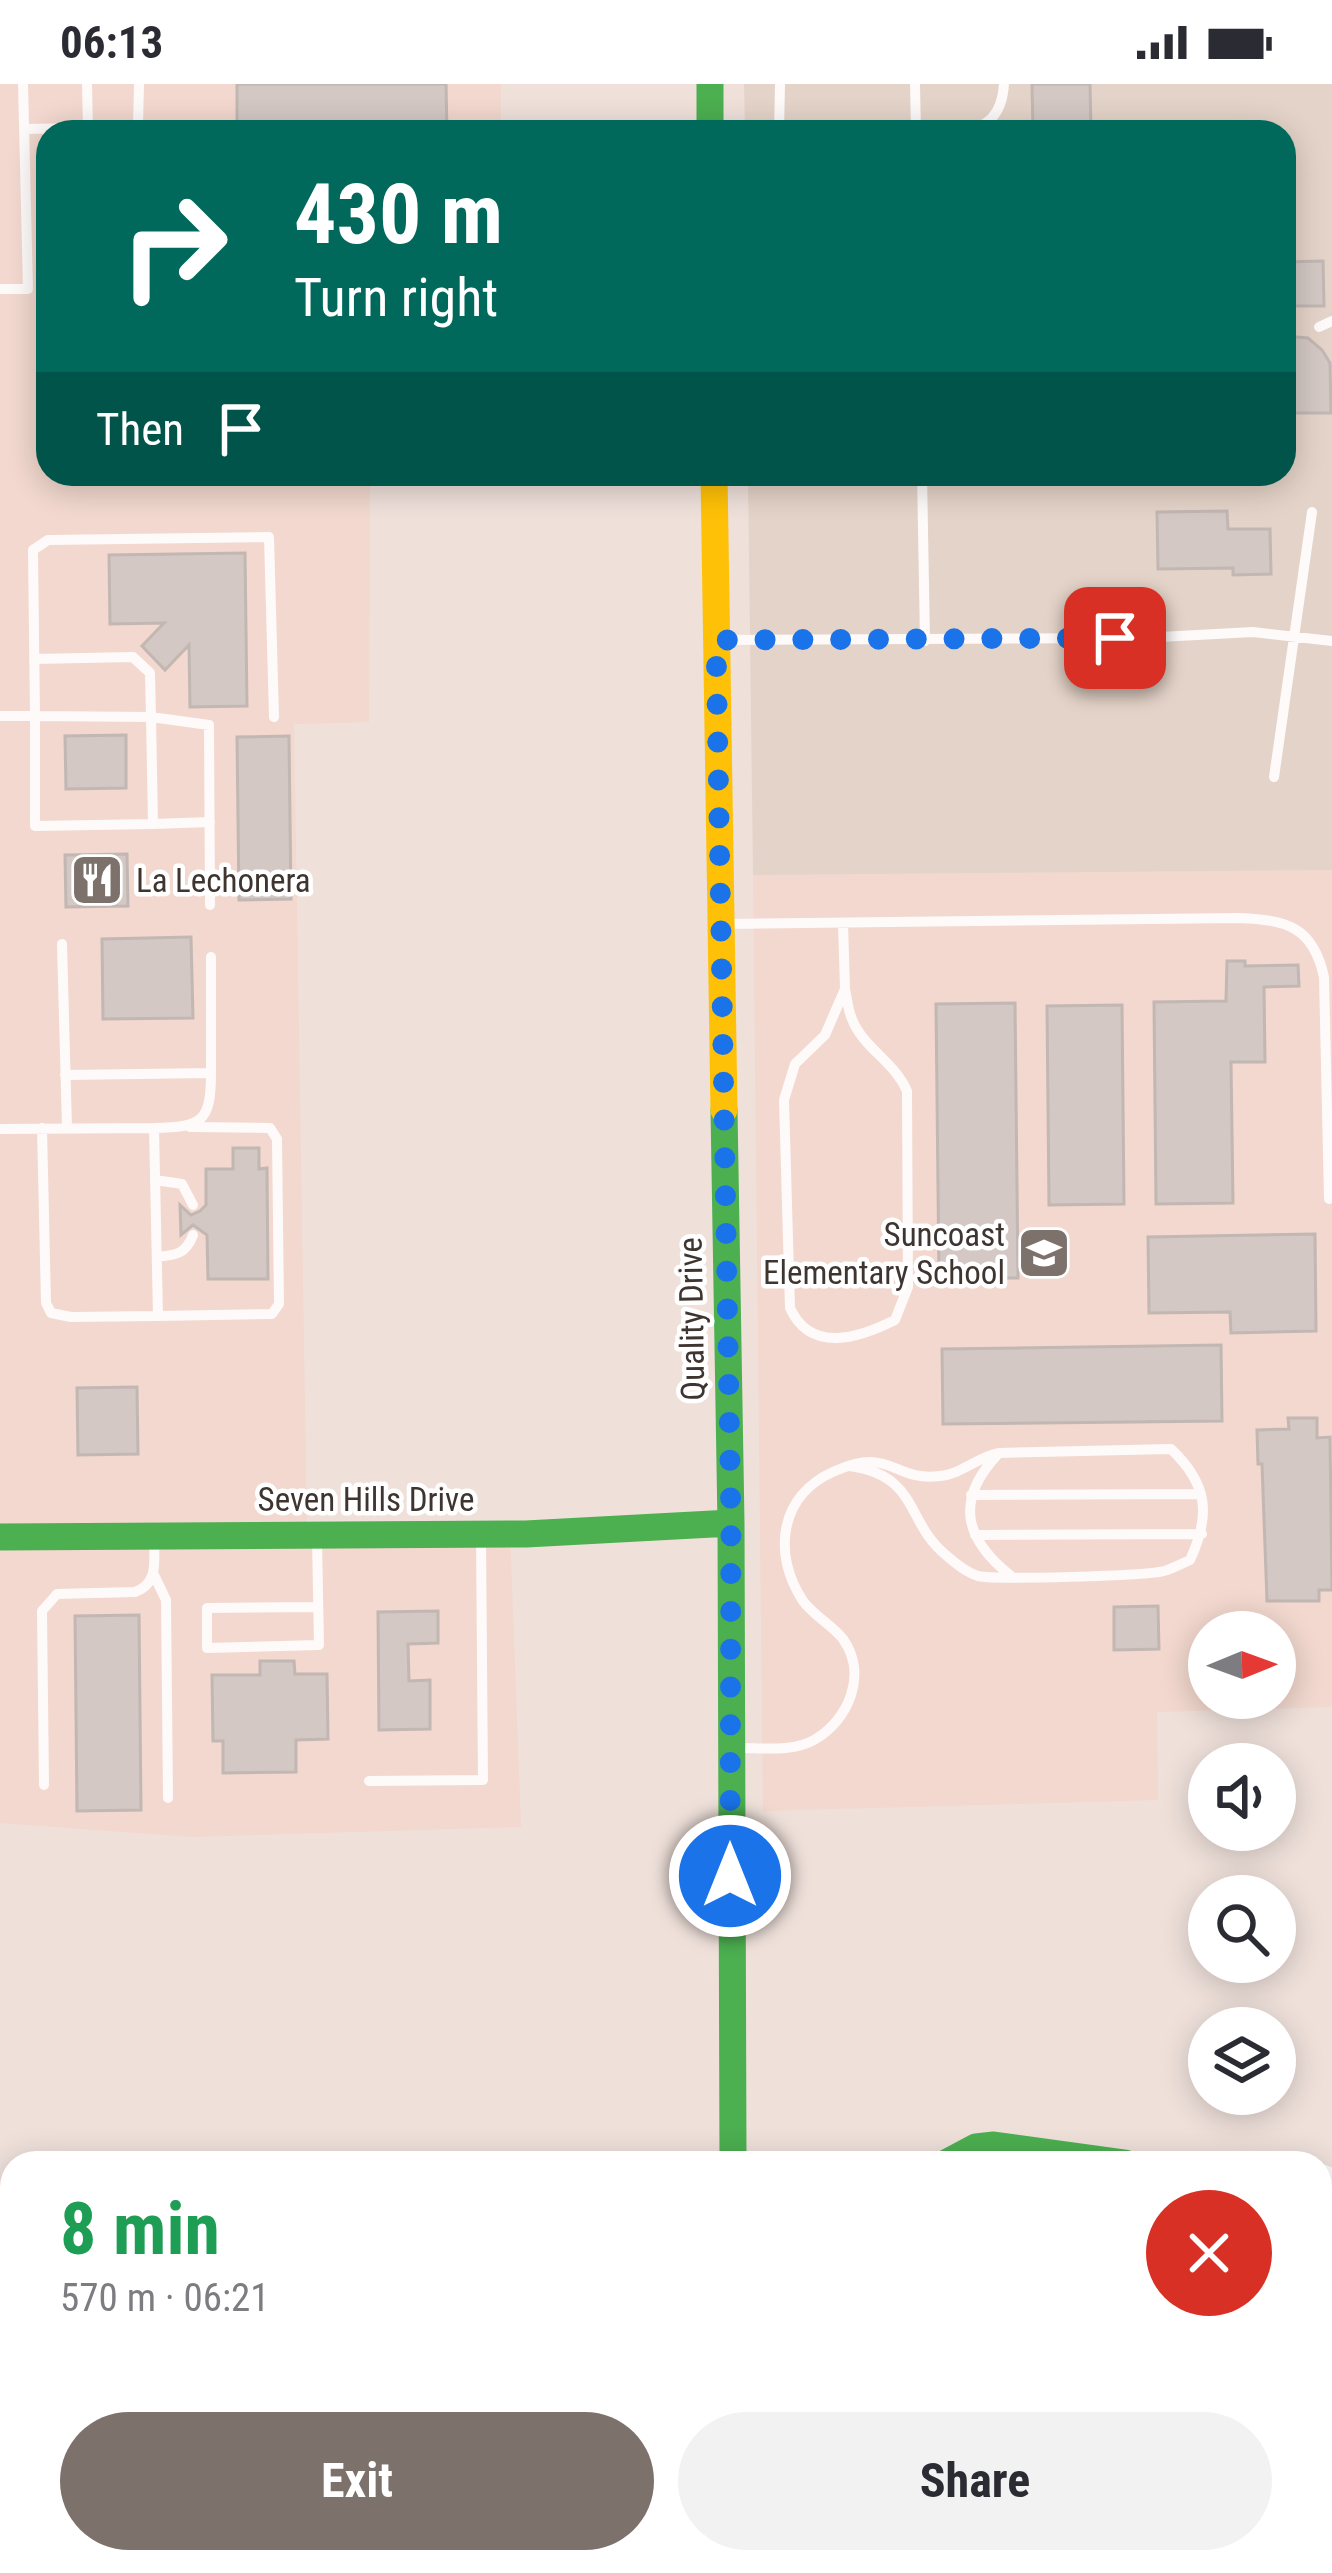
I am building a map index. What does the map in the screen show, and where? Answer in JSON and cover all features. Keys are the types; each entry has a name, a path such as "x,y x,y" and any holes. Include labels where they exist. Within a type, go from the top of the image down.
{"street":[{"path":"710,84 710,120"},
{"name":"Quality Drive","path":"714,486 731,1523 733,2151"},
{"name":"Seven Hills Drive","path":"0,1537 481,1534 731,1523"},
{"path":"970,2151 994,2145 1038,2151"}],"lane":[{"path":"0,289 28,289 23,84"},
{"path":"87,84 88,120"},
{"path":"138,120 139,84"},
{"path":"779,120 780,84"},
{"path":"915,84 916,120"},
{"path":"992,120 1003,104 1004,84"},
{"path":"24,129 36,129"},
{"path":"1319,327 1332,321"},
{"path":"922,486 925,641"},
{"path":"1274,777 1312,512"},
{"path":"210,822 34,826 33,550 48,541 269,537 274,717"},
{"path":"716,640 1146,638 1221,632 1332,641"},
{"path":"34,658 133,657 150,673 153,824"},
{"path":"0,716 152,717 209,724 210,904"},
{"path":"719,924 1239,918 1271,919 1292,926 1319,954 1324,977 1329,1199"},
{"path":"843,922 845,988 852,1021 898,1070 907,1090 908,1287 895,1320 862,1336 838,1339 811,1334 796,1322 790,1308 784,1100 795,1064 825,1035 845,988"},
{"path":"62,944 67,1128"},
{"path":"190,1127 207,1113 212,1073 211,957"},
{"path":"65,1075 212,1073"},
{"path":"0,1129 42,1128 154,1128 190,1127 270,1128 278,1139 279,1304 272,1314 71,1317 51,1312 46,1303 42,1128"},
{"path":"154,1128 158,1316"},
{"path":"155,1180 182,1184 193,1205"},
{"path":"158,1257 178,1255 194,1235"},
{"path":"730,1748 788,1747 812,1741 841,1717 855,1690 855,1667 842,1639 804,1601 782,1552 783,1534 796,1504 833,1471 863,1459 912,1475 941,1476 998,1453 1171,1450 1189,1467 1201,1494 1202,1534 1190,1560 1161,1572 978,1576 959,1566 931,1540 910,1498 887,1479 850,1466"},
{"path":"998,1453 979,1474 970,1513 975,1535 1011,1576"},
{"path":"971,1495 1201,1494"},
{"path":"369,1780 482,1780 481,1534"},
{"path":"975,1535 1202,1534"},
{"path":"317,1535 319,1646 207,1648 207,1608 318,1607"},
{"path":"154,1536 154,1575 166,1600 168,1798"},
{"path":"44,1785 42,1611 57,1594 136,1592 154,1575"}],"shaded area":[{"path":"0,84 501,84 501,120 36,120 36,486 370,486 369,722 294,724 307,1532 510,1532 521,1827 192,1837 0,1823"},
{"path":"744,84 1332,84 1332,870 753,875 748,486 1296,486 1296,120 745,120"},
{"name":"Suncoast Elementary School","path":"1332,870 1332,1707 1296,1708 1296,1611 1188,1611 1188,1711 1157,1712 1158,1800 763,1811 753,875"}],"building":[{"path":"237,84 446,84 447,120 237,120"},
{"path":"1032,84 1090,84 1091,120 1033,120"},
{"path":"1323,261 1324,306 1296,306 1296,262"},
{"path":"1296,337 1308,338 1330,363 1331,413 1296,413"},
{"path":"1227,511 1228,529 1270,529 1271,574 1233,575 1233,568 1158,569 1157,512"},
{"path":"245,553 247,706 190,707 189,645 165,670 142,646 164,623 110,624 109,555"},
{"path":"126,735 126,788 66,789 65,736"},
{"path":"289,736 291,899 239,900 237,737"},
{"name":"La Lechonera","path":"127,854 128,906 66,907 65,855"},
{"path":"191,937 193,1018 103,1019 102,939"},
{"path":"1227,961 1245,961 1245,966 1298,965 1299,986 1264,987 1265,1062 1231,1062 1233,1203 1156,1204 1154,1002 1226,1001"},
{"path":"1015,1003 1018,1278 939,1278 936,1004"},
{"path":"1122,1005 1124,1204 1049,1205 1047,1006"},
{"path":"233,1148 259,1148 259,1169 267,1168 268,1279 208,1279 207,1235 193,1225 181,1235 180,1205 191,1215 206,1205 206,1169 233,1169"},
{"path":"1315,1234 1316,1331 1231,1333 1230,1312 1149,1313 1148,1237"},
{"path":"1221,1345 1222,1421 943,1424 942,1349"},
{"path":"137,1387 138,1454 78,1455 77,1388"},
{"path":"1288,1418 1317,1418 1317,1438 1330,1437 1332,1590 1319,1590 1319,1601 1267,1601 1257,1430 1289,1429"},
{"path":"1158,1606 1159,1649 1114,1650 1114,1607"},
{"path":"438,1611 438,1643 408,1644 409,1681 430,1680 430,1729 379,1730 378,1612"},
{"path":"139,1615 141,1810 77,1811 75,1616"},
{"path":"260,1661 294,1661 295,1674 327,1674 328,1739 296,1740 296,1772 223,1773 223,1741 213,1741 212,1675 260,1675"}],"traffic: fast":[{"path":"710,84 710,120"},
{"path":"724,1110 733,2151"},
{"path":"0,1537 526,1534 731,1523"},
{"path":"968,2151 994,2145 1038,2151"}],"traffic: slow":[{"path":"714,486 724,1110"}],"place":[{"name":"La Lechonera","path":"97,880"},
{"name":"Suncoast Elementary School","path":"1044,1253"}],"route":[{"path":"730,1876 731,1523 716,640 1115,638"}]}
